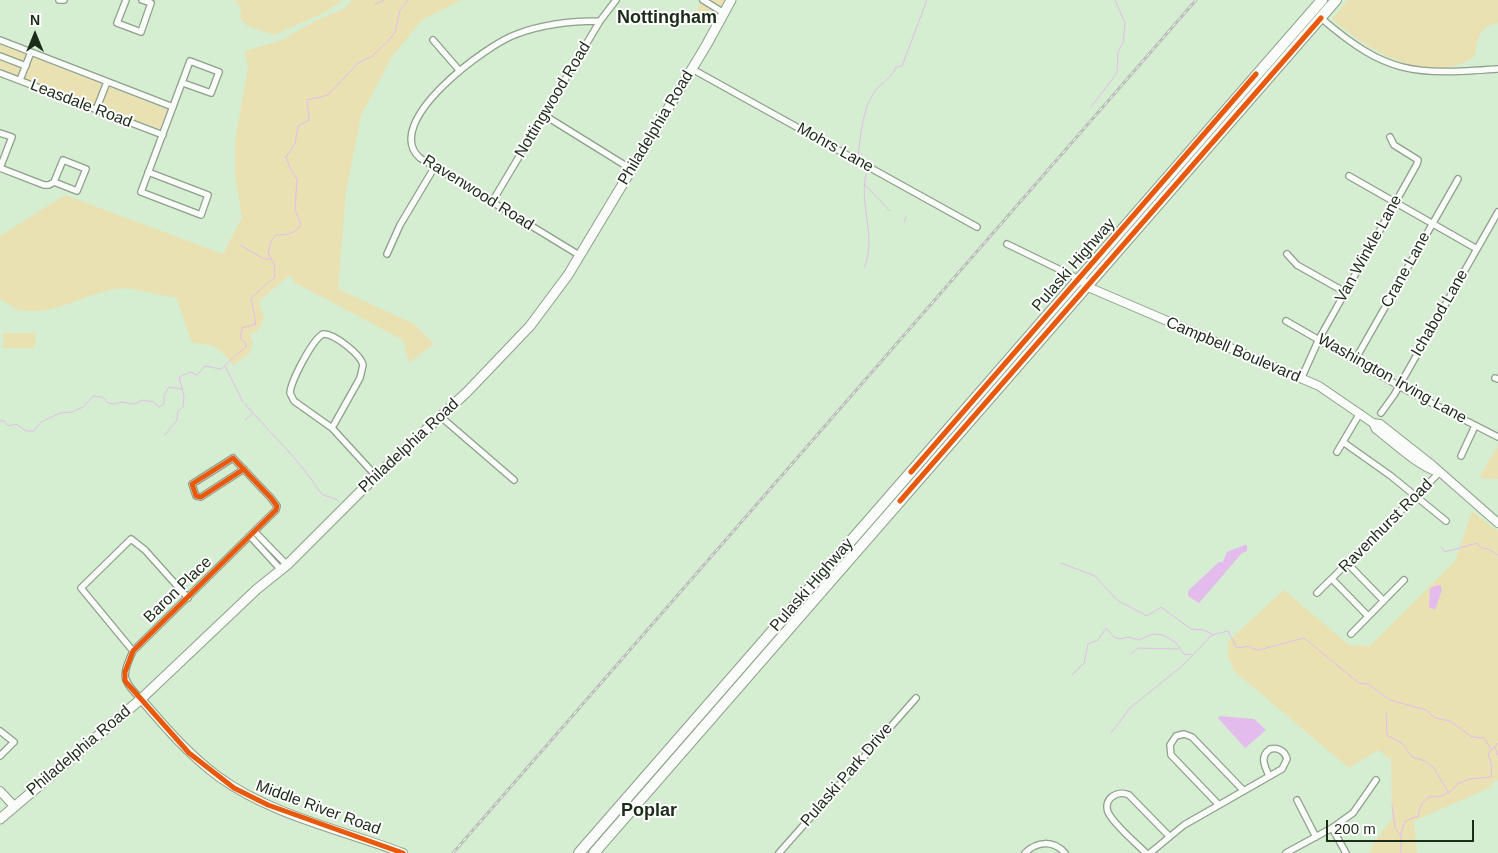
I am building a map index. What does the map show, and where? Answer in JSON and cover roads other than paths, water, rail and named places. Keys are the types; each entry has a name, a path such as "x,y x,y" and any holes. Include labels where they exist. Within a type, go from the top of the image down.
{"highway":[{"name":"Pulaski Highway","path":"579,853 1322,0"},
{"name":"Pulaski Highway","path":"594,853 1336,0"},
{"path":"1256,74 1265,82"}],"main road":[{"name":"Philadelphia Road","path":"0,819 141,699 284,567 376,476 440,417 530,326 560,288 692,69 731,0"}],"street":[{"path":"59,0 64,0"},
{"path":"126,0 117,23 141,32 151,3 142,0"},
{"name":"Nottingwood Road","path":"492,202 600,21 616,0"},
{"path":"703,0 724,13"},
{"path":"1321,18 1357,47 1392,64 1423,72 1498,69"},
{"name":"Ravenwood Road","path":"579,255 434,168 417,155 412,147 411,135 429,102 460,70 489,48 515,34 550,26 600,21"},
{"path":"0,40 173,108"},
{"path":"433,40 460,70"},
{"path":"20,80 31,52"},
{"path":"0,56 26,66"},
{"path":"148,172 208,195 200,215 141,192 148,172 162,135 173,108 182,83 190,61 219,72 211,93 182,83"},
{"name":"Mohrs Lane","path":"692,69 977,227"},
{"name":"Leasdale Road","path":"0,73 162,135"},
{"path":"96,110 107,82"},
{"path":"544,116 631,169"},
{"path":"0,133 12,137 0,168 49,186 54,182 63,160 86,169 77,191 54,182"},
{"name":"Van Winkle Lane","path":"1301,379 1319,339 1418,160 1394,145 1390,137"},
{"path":"387,254 403,219 434,168"},
{"path":"1349,176 1477,249"},
{"name":"Crane Lane","path":"1355,360 1458,179"},
{"name":"Ichabod Lane","path":"1380,413 1399,386 1498,212"},
{"path":"1007,244 1079,278 1088,287"},
{"path":"1287,254 1297,265 1345,292"},
{"name":"Campbell Boulevard","path":"1088,287 1329,392 1373,422 1380,424 1432,465 1498,523"},
{"name":"Washington Irving Lane","path":"1286,321 1399,386 1498,437"},
{"path":"332,428 360,378 363,366 358,355 337,337 327,334 320,335 313,345 294,380 290,393 294,400 332,428 376,476"},
{"path":"1337,452 1360,413"},
{"path":"440,417 514,480"},
{"path":"1461,456 1475,426"},
{"path":"1343,442 1416,496 1446,521"},
{"path":"233,458 244,469 201,496 196,496 192,488 192,484 233,458"},
{"name":"Baron Place","path":"141,699 126,684 124,677 133,650 253,534 277,506 244,469"},
{"name":"Ravenhurst Road","path":"1317,593 1439,473"},
{"path":"253,534 284,567"},
{"path":"133,650 81,588 131,539 145,550 188,598"},
{"path":"1348,564 1384,600"},
{"name":"Ravenhurst Road","path":"1332,579 1368,616"},
{"path":"1351,634 1404,580"},
{"name":"Pulaski Park Drive","path":"779,853 916,698"},
{"name":"Middle River Road","path":"141,699 189,753 234,788 268,805 403,853"},
{"path":"0,731 14,742 0,756"},
{"path":"1219,805 1172,755 1170,745 1176,736 1184,734 1192,737 1243,790"},
{"path":"1150,853 1169,836 1243,790 1269,776 1282,769 1286,764 1285,755 1279,749 1270,750 1264,756 1264,763 1269,776"},
{"path":"1286,853 1332,828 1357,809 1376,780"},
{"path":"0,791 14,806"},
{"path":"1146,853 1109,814 1107,805 1112,796 1120,792 1129,795 1169,836"},
{"path":"1297,800 1316,837"},
{"path":"1332,828 1346,853"},
{"path":"1025,853 1035,846 1048,844 1060,848 1065,853"}],"waterway":[{"path":"375,4 384,0"},
{"path":"235,356 246,347 245,342 240,339 242,328 256,324 251,298 275,277 274,264 268,253 271,241 276,235 290,233 301,225 295,209 297,179 286,157 295,144 298,126 309,120 307,100 328,95 358,63 371,57 390,39 395,32 400,10 408,0"},
{"path":"858,156 867,106 875,91 892,74 896,67 902,66 927,0"},
{"path":"1091,107 1117,73 1118,52 1123,43 1125,23 1115,0"},
{"path":"864,268 869,244 864,194 867,170"},
{"path":"865,185 890,211"},
{"path":"904,222 906,217"},
{"path":"240,245 264,259 270,259"},
{"path":"165,435 177,420 178,411 183,407 184,396 179,377 190,372 197,375 205,366 221,369 234,357"},
{"path":"225,366 243,402"},
{"path":"0,421 4,421 9,426 16,424 26,431 34,431 41,422 60,413 72,412 83,407 93,396 102,397 108,403 134,404 143,400 153,402 159,407 164,404 164,395 169,387 182,389"},
{"path":"245,404 294,458 322,494 339,502"},
{"path":"245,420 252,414"},
{"path":"345,515 348,512"},
{"path":"1441,547 1445,552 1477,543 1481,548 1488,549 1498,555"},
{"path":"1061,563 1095,576 1117,600 1147,616 1161,607 1191,629 1204,630 1212,634"},
{"path":"1072,675 1084,663 1088,644 1098,640 1106,628 1114,637 1120,639 1128,637 1139,640 1152,634 1163,635 1175,642 1185,655 1191,654"},
{"path":"1111,733 1130,708 1182,666 1212,635 1228,631 1237,648 1249,646 1259,650 1304,638 1359,683 1368,684 1390,700 1426,710 1435,718 1450,721 1472,737 1484,738 1491,749"},
{"path":"1131,654 1138,648 1178,649"},
{"path":"1386,713 1387,735 1403,744 1412,757 1425,761 1434,768 1448,792"},
{"path":"1401,853 1401,833 1405,821 1418,816 1422,803 1429,797 1442,796 1451,791 1457,784 1469,779 1491,777 1492,766 1488,754 1498,743"},
{"path":"1495,747 1498,756"},
{"path":"1392,805 1395,828 1400,835"}],"railway":[{"path":"453,853 1196,0"}],"district":[{"name":"Nottingham","path":"667,18"},
{"name":"Poplar","path":"649,811"}]}
